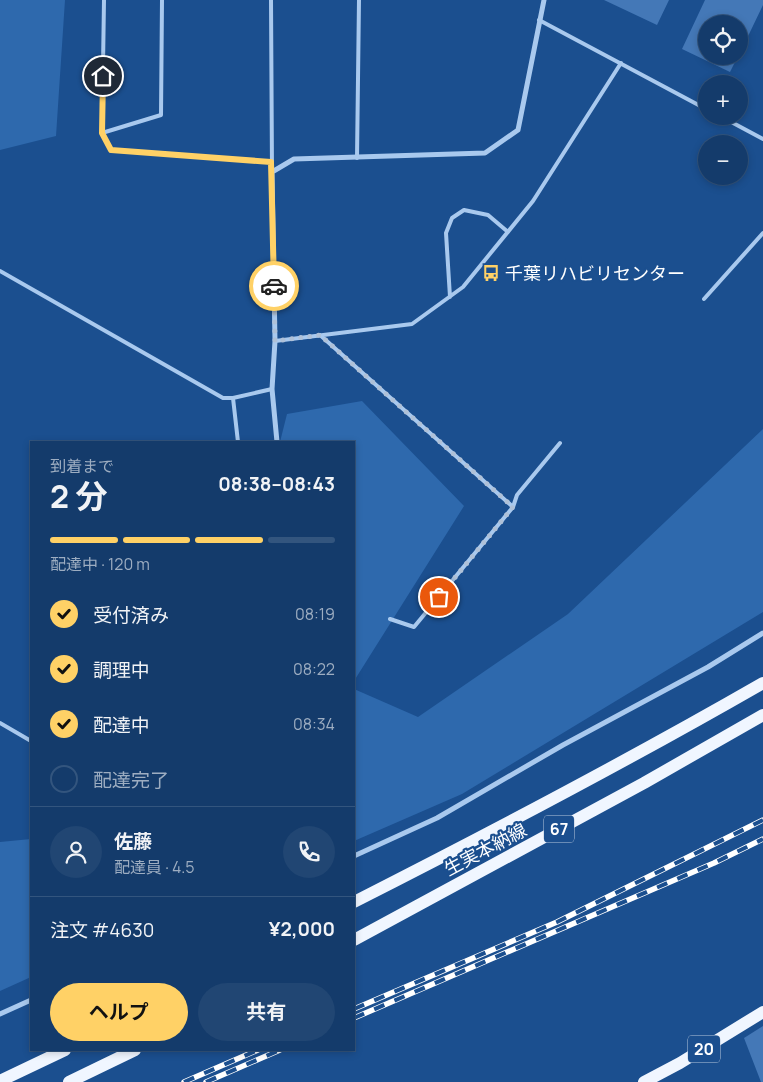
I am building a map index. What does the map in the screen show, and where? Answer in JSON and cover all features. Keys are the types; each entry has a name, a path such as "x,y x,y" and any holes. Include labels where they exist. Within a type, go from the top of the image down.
{"main road":[{"name":"生実本納線","path":"355,901 477,840 680,731 763,683"},
{"name":"生実本納線","path":"355,939 644,783 763,715"},
{"name":"20","path":"644,1082 680,1063 763,1012"},
{"path":"0,1081 63,1051"},
{"path":"69,1082 133,1051"}],"street":[{"path":"277,441 272,389 275,341 272,172 294,159 485,153 518,130 544,0"},
{"path":"355,856 436,818 563,745 708,667 763,633"},
{"path":"0,1014 30,1000"}],"lane":[{"path":"104,0 102,133 111,150 271,162"},
{"path":"102,133 161,115 162,0"},
{"path":"271,0 272,172"},
{"path":"358,158 359,0"},
{"path":"539,20 698,105"},
{"path":"275,341 412,324 463,287 533,201 621,63"},
{"path":"737,125 763,139"},
{"path":"450,297 446,233 452,218 464,210 488,215 508,232"},
{"path":"704,299 763,233"},
{"path":"0,279 2,272 223,398 233,398 272,389"},
{"path":"320,335 513,507"},
{"path":"233,398 238,441"},
{"path":"390,619 414,627 513,507 517,495 560,443"},
{"path":"0,723 30,740"}],"shaded area":[{"path":"0,0 65,0 56,136 0,150"},
{"path":"362,401 464,506 355,679 355,441 280,441 287,414"},
{"path":"763,429 763,612 462,794 355,841 355,689 418,717 568,614"},
{"path":"30,839 30,977 0,991 0,842"}],"building":[{"path":"604,0 669,0 657,25"},
{"path":"705,0 763,0 763,5 748,36 748,15 698,15 698,57 682,49"},
{"path":"715,65 734,65 730,72"},
{"path":"763,1026 763,1082 761,1082 744,1038"}],"railway":[{"path":"355,1009 557,922 763,820"},
{"path":"355,1018 714,863 763,839"},
{"path":"184,1082 256,1051"},
{"path":"206,1082 278,1051"}],"way so far":[{"path":"274,286 275,341 320,335 513,507 439,597"}],"place":[{"name":"千葉リハビリセンター","path":"491,273"}],"route":[{"path":"103,76 102,133 111,150 271,162 274,286"}]}
